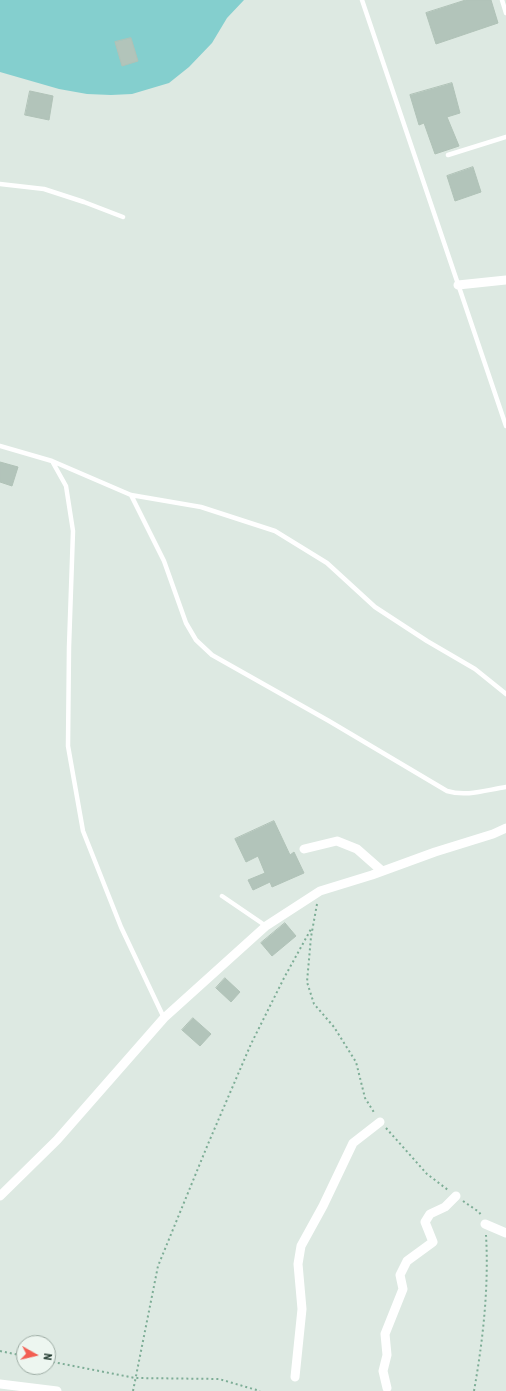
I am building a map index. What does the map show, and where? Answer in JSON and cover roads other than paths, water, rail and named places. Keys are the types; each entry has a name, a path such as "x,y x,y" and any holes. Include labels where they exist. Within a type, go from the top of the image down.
{"street":[{"path":"458,285 506,280"},
{"path":"0,1196 57,1140 164,1018 266,926 320,891 493,834 506,828"},
{"path":"304,849 337,841 357,849 382,871"},
{"path":"295,1377 302,1309 298,1264 301,1246 323,1206 353,1143 380,1122"},
{"path":"387,1388 383,1371 388,1354 385,1334 402,1289 400,1275 407,1261 433,1242 425,1222 430,1214 445,1207 456,1196"},
{"path":"485,1224 506,1233"},
{"path":"0,1384 57,1391"}],"lane":[{"path":"362,0 506,426"},
{"path":"502,0 506,13"},
{"path":"448,155 506,137"},
{"path":"0,184 44,189 124,217"},
{"path":"0,446 52,461 131,495 201,507 275,531 327,563 375,607 427,641 475,669 506,694"},
{"path":"52,461 66,486 73,531 69,639 68,746 83,831 121,927 164,1018"},
{"path":"131,495 164,561 186,623 196,640 212,655 447,790 454,793 472,793 506,787"},
{"path":"222,896 266,926"}],"water":[{"path":"0,0 244,0 227,18 212,43 189,67 169,83 132,94 111,95 87,94 59,89 0,72"}]}
